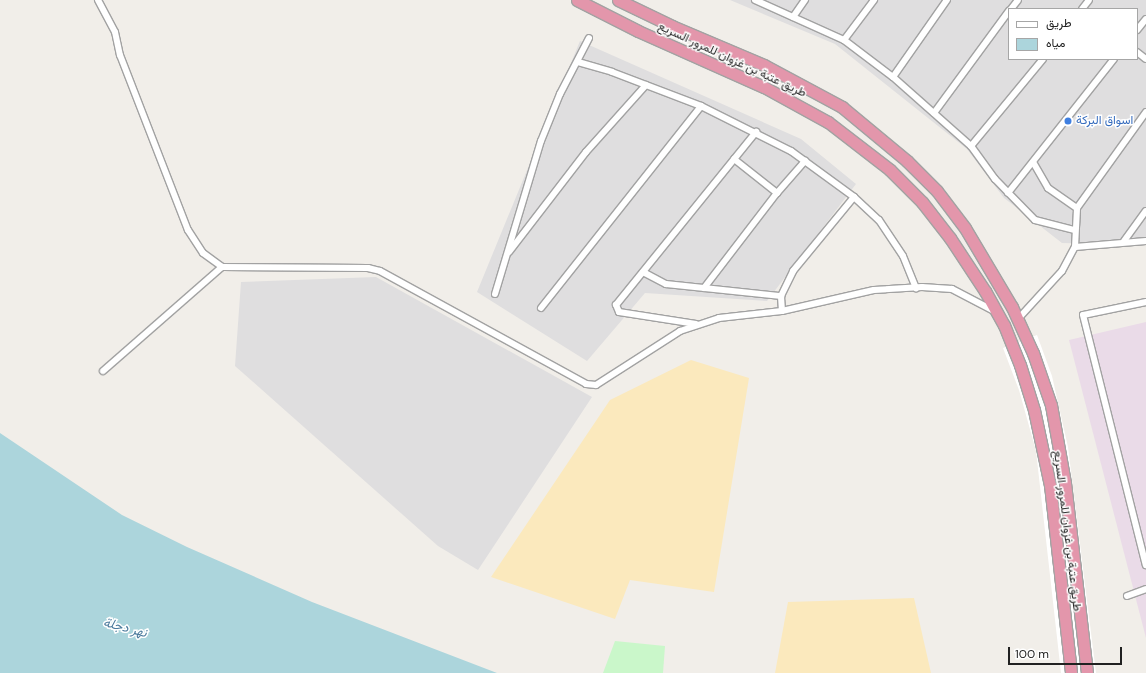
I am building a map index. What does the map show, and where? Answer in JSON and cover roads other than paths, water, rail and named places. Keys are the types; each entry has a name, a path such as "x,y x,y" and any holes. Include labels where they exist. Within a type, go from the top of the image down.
{"highway":[{"name":"طريق عتبة بن غزوان للمرور السريع","path":"577,0 796,103 858,143 906,186 936,220 976,276 997,313 1012,345 1034,410 1046,460 1071,673"},
{"name":"طريق عتبة بن غزوان للمرور السريع","path":"618,0 672,26 770,68 842,107 870,128 917,171 951,209 990,266 1018,319 1027,339 1051,405 1061,457 1087,673"}],"street":[{"path":"98,0 115,32 120,55 188,230 203,253 222,267 368,268 380,271 586,384 596,385 662,341 698,324 719,318 782,311 874,290 952,288 997,313"},
{"path":"754,0 844,40 893,77 971,146 1008,193 1035,220 1074,230"},
{"path":"793,18 805,0"},
{"path":"844,40 874,0"},
{"path":"893,77 947,0"},
{"path":"1012,8 1018,0"},
{"path":"1083,8 1089,0"},
{"path":"934,113 1008,13"},
{"path":"1138,29 1146,19"},
{"path":"495,294 541,141 560,94 578,62 589,38"},
{"path":"1138,53 1146,59"},
{"path":"971,146 1042,60"},
{"path":"1008,193 1113,60"},
{"path":"578,62 646,85 701,106 756,132 805,161 854,197 879,220 903,256 916,288"},
{"path":"505,257 586,152 646,85"},
{"path":"541,308 701,106"},
{"path":"1018,319 1052,285 1075,247 1074,230 1076,208 1146,112"},
{"path":"698,324 619,312 616,305 756,132"},
{"path":"734,159 777,193"},
{"path":"704,288 777,193 805,161"},
{"path":"1033,162 1048,188 1076,208"},
{"path":"782,311 781,296 806,254 854,197"},
{"path":"1124,241 1146,211"},
{"path":"1075,247 1124,241 1146,241"},
{"path":"103,371 222,267"},
{"path":"643,272 666,284 781,296"},
{"path":"1146,302 1083,315 1146,565"},
{"path":"1127,596 1146,589"}],"water":[{"name":"نهر دجلة","path":"0,433 122,515 187,547 312,602 497,673 0,673"}],"place":[{"name":"اسواق البركة","path":"1068,121"}]}
